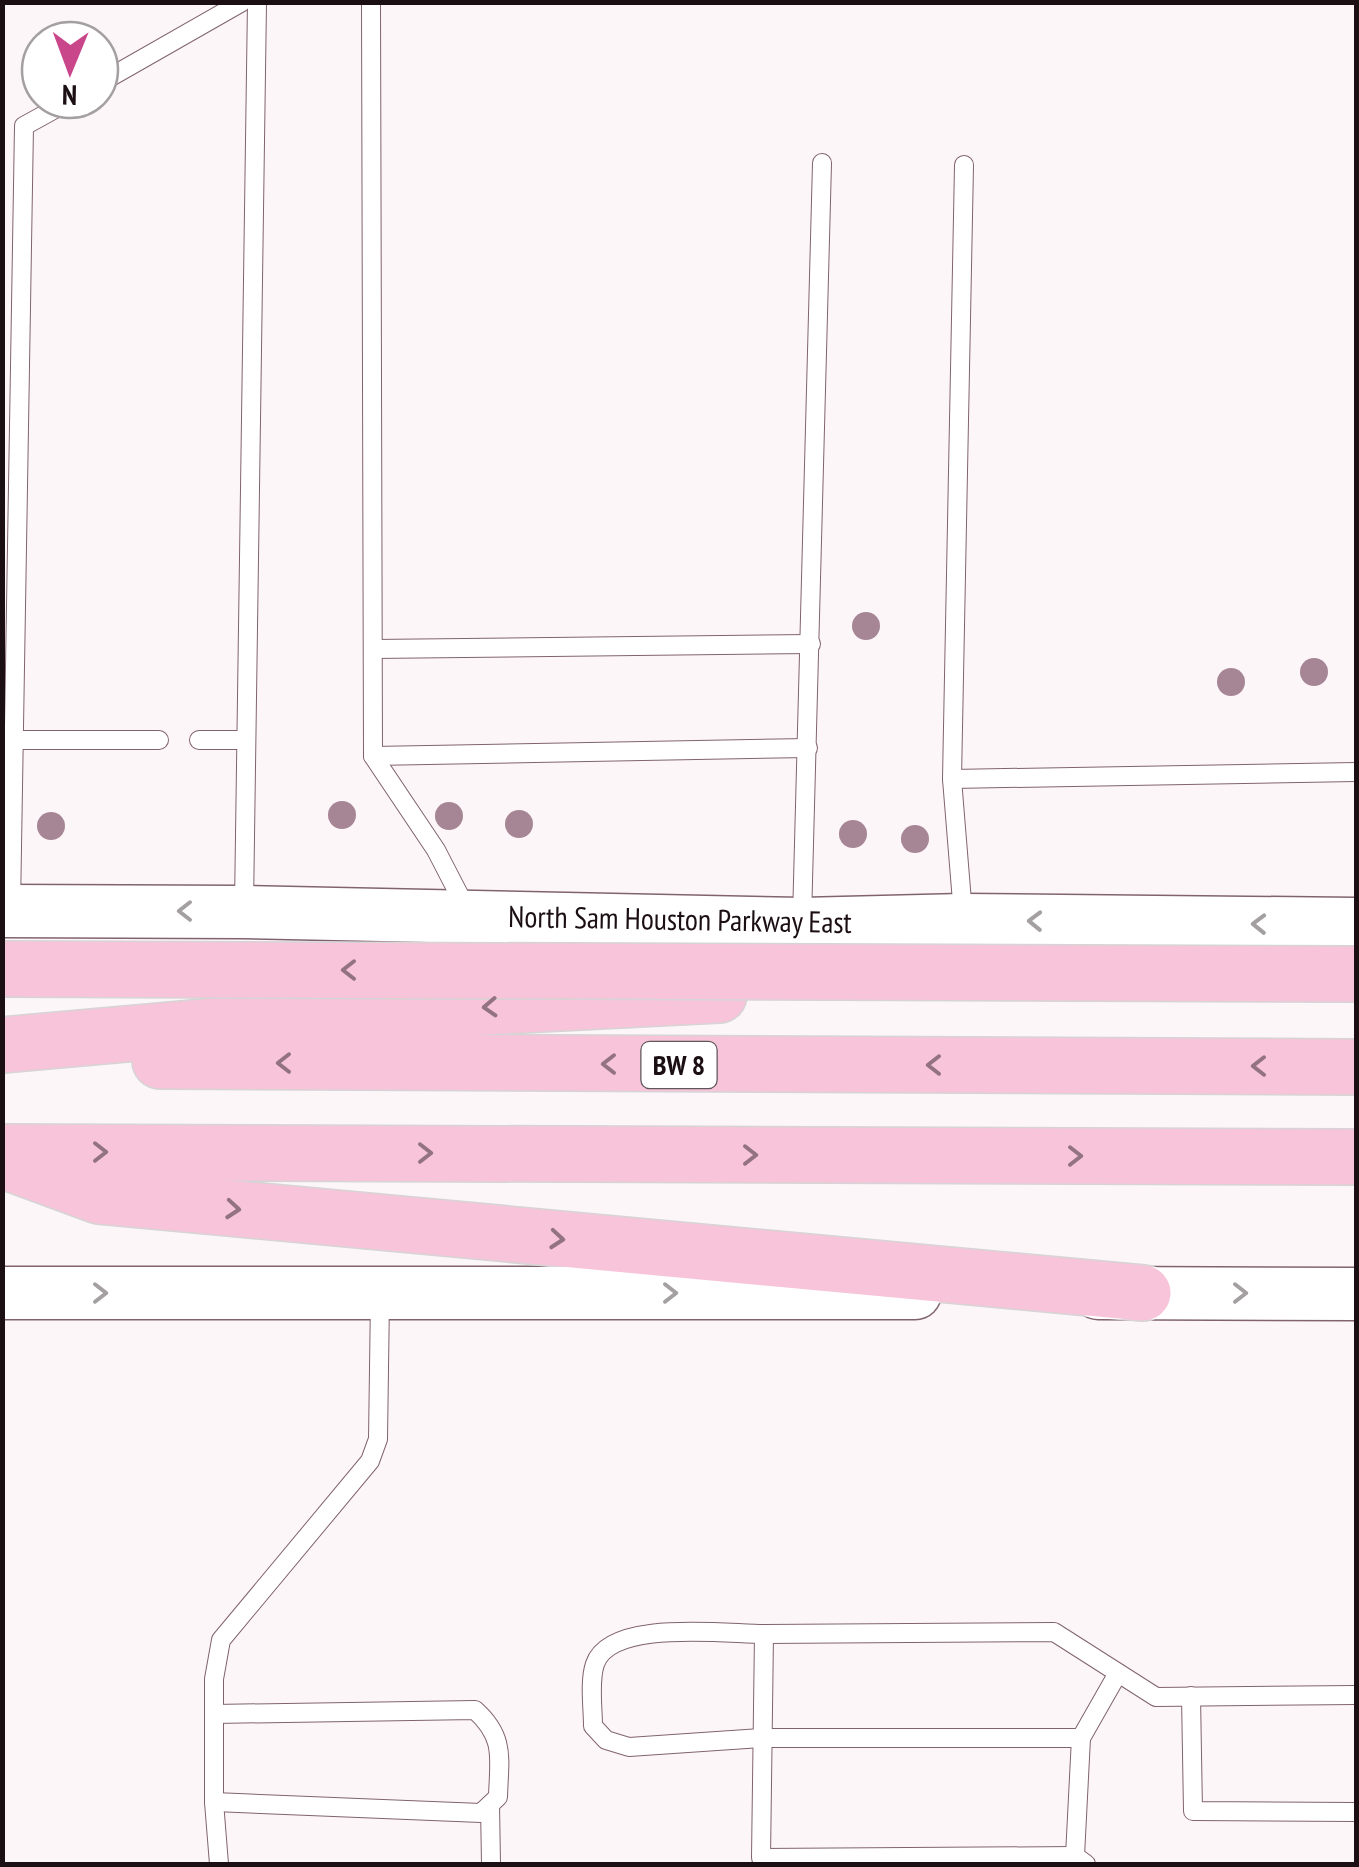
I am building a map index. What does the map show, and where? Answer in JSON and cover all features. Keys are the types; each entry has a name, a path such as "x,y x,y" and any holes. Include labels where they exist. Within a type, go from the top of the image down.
{"highway":[{"path":"2,970 1355,939"},
{"path":"2,1045 349,1014 1355,939"},
{"name":"BW 8","path":"2,1057 259,1064 1356,1067"},
{"path":"2,1152 1356,1157"},
{"path":"2,1161 99,1196 1143,1293"}],"main road":[{"name":"North Sam Houston Parkway East","path":"6,911 802,924 963,920 1355,939"},
{"path":"2,1293 1356,1294"}],"lane":[{"path":"120,72 242,2"},
{"path":"244,912 257,2"},
{"path":"371,2 373,756 436,850 470,916"},
{"path":"6,911 14,740 24,126 35,120"},
{"path":"802,924 822,163"},
{"path":"963,920 952,779 964,166"},
{"path":"373,649 811,644"},
{"path":"14,740 159,740"},
{"path":"199,740 246,740"},
{"path":"373,756 808,748"},
{"path":"952,779 1356,772"},
{"path":"219,1864 214,1714 222,1640 370,1461 378,1438 380,1293"},
{"path":"1080,1738 762,1738 629,1747 606,1740 593,1726 594,1665 604,1646 633,1634 1054,1632 1156,1697 1356,1694"},
{"path":"764,1634 761,1858 1080,1860 1080,1738 1118,1673"},
{"path":"1191,1696 1193,1811 1356,1812"},
{"path":"214,1714 476,1710 493,1726 499,1744 498,1797 482,1813 214,1802"},
{"path":"490,1804 491,1864"}]}
